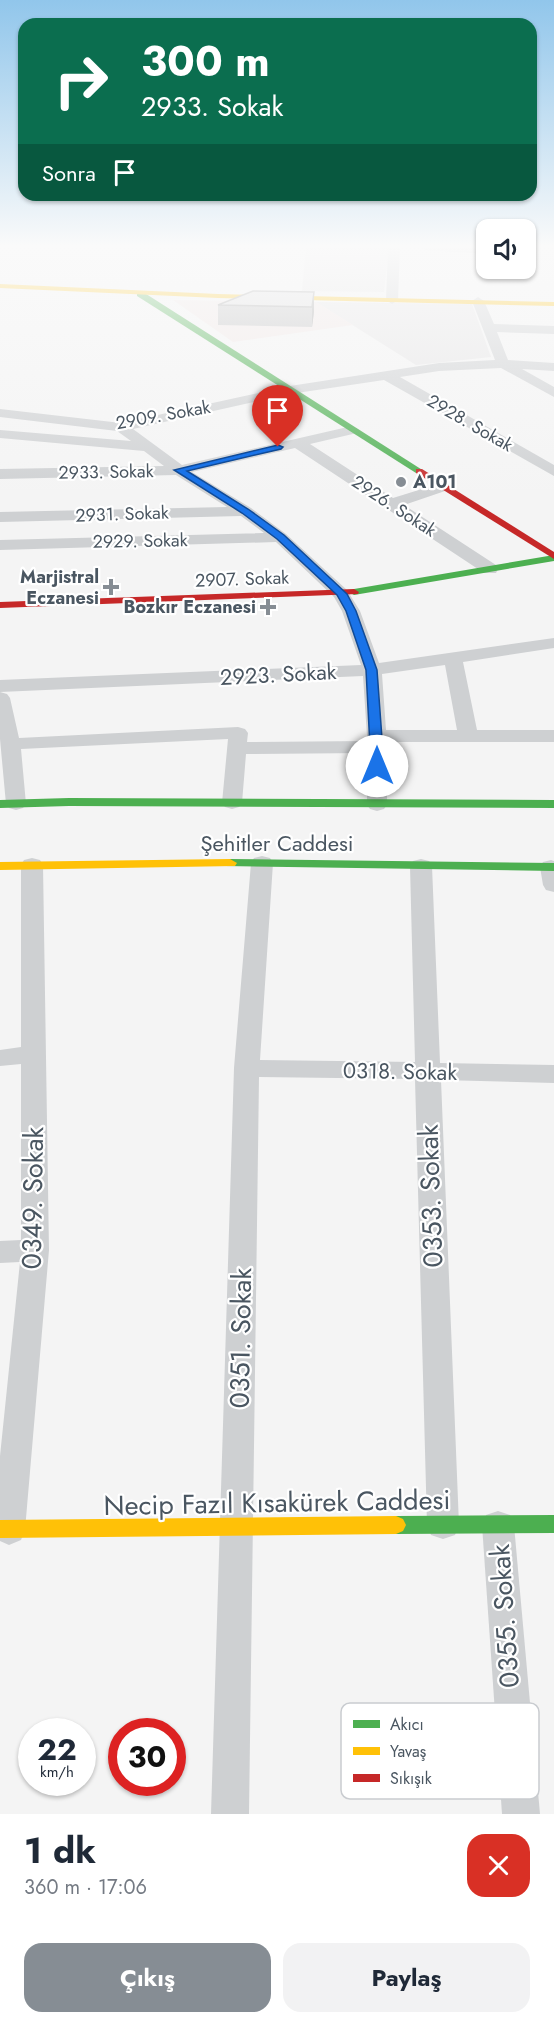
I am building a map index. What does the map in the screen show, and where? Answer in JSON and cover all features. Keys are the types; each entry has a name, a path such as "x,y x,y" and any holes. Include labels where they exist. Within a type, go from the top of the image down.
{"street":[{"path":"199,332 554,557"},
{"path":"490,332 502,364 554,393"},
{"name":"2909. Sokak","path":"0,413 121,427 290,390 439,367 502,364 554,367"},
{"name":"2928. Sokak","path":"386,375 554,471"},
{"path":"121,427 179,470 245,511 280,537 341,594 351,611 372,670 378,805"},
{"name":"2933. Sokak","path":"0,474 179,470 352,430"},
{"path":"0,435 146,447"},
{"name":"2926. Sokak","path":"298,443 490,569"},
{"path":"392,504 443,487"},
{"name":"2931. Sokak","path":"0,517 245,511"},
{"name":"2929. Sokak","path":"0,545 280,537"},
{"name":"2907. Sokak","path":"0,605 341,594 554,557"},
{"name":"2923. Sokak","path":"0,686 372,670 554,643"},
{"path":"453,657 468,736"},
{"path":"0,698 11,744 8,804 69,801 378,805 554,804"},
{"path":"11,744 238,733 232,803"},
{"path":"236,748 468,736 554,736"},
{"name":"Şehitler Caddesi","path":"0,866 262,863 421,866 553,873"},
{"name":"0351. Sokak","path":"230,1814 247,1068 262,863"},
{"name":"0349. Sokak","path":"4,1530 35,1250 32,865"},
{"name":"0353. Sokak","path":"421,866 442,1525"},
{"path":"0,1058 35,1054"},
{"name":"0318. Sokak","path":"247,1068 554,1074"},
{"path":"0,1252 35,1250"},
{"name":"Necip Fazıl Kısakürek Caddesi","path":"4,1530 554,1524"},
{"name":"0355. Sokak","path":"498,1525 512,1703"},
{"name":"0355. Sokak","path":"520,1799 521,1814"}],"shaded area":[{"path":"218,332 306,332 233,342"},
{"path":"363,332 482,332 491,357 416,365"}],"traffic: fast":[{"path":"199,332 419,471"},
{"path":"354,592 554,558"},
{"path":"0,804 69,802 554,804"},
{"path":"230,863 554,867"},
{"path":"396,1525 554,1524"}],"traffic: slow":[{"path":"0,866 230,863"},
{"path":"0,1529 396,1525"}],"traffic: jam":[{"path":"419,471 554,556"},
{"path":"0,605 354,592"}],"place":[{"name":"A101","path":"401,482"},
{"name":"Marjistral Eczanesi","path":"111,587"},
{"name":"Bozkır Eczanesi","path":"268,607"}],"route":[{"path":"278,447 179,470 245,511 280,537 341,594 351,611 372,670 377,766"}]}
